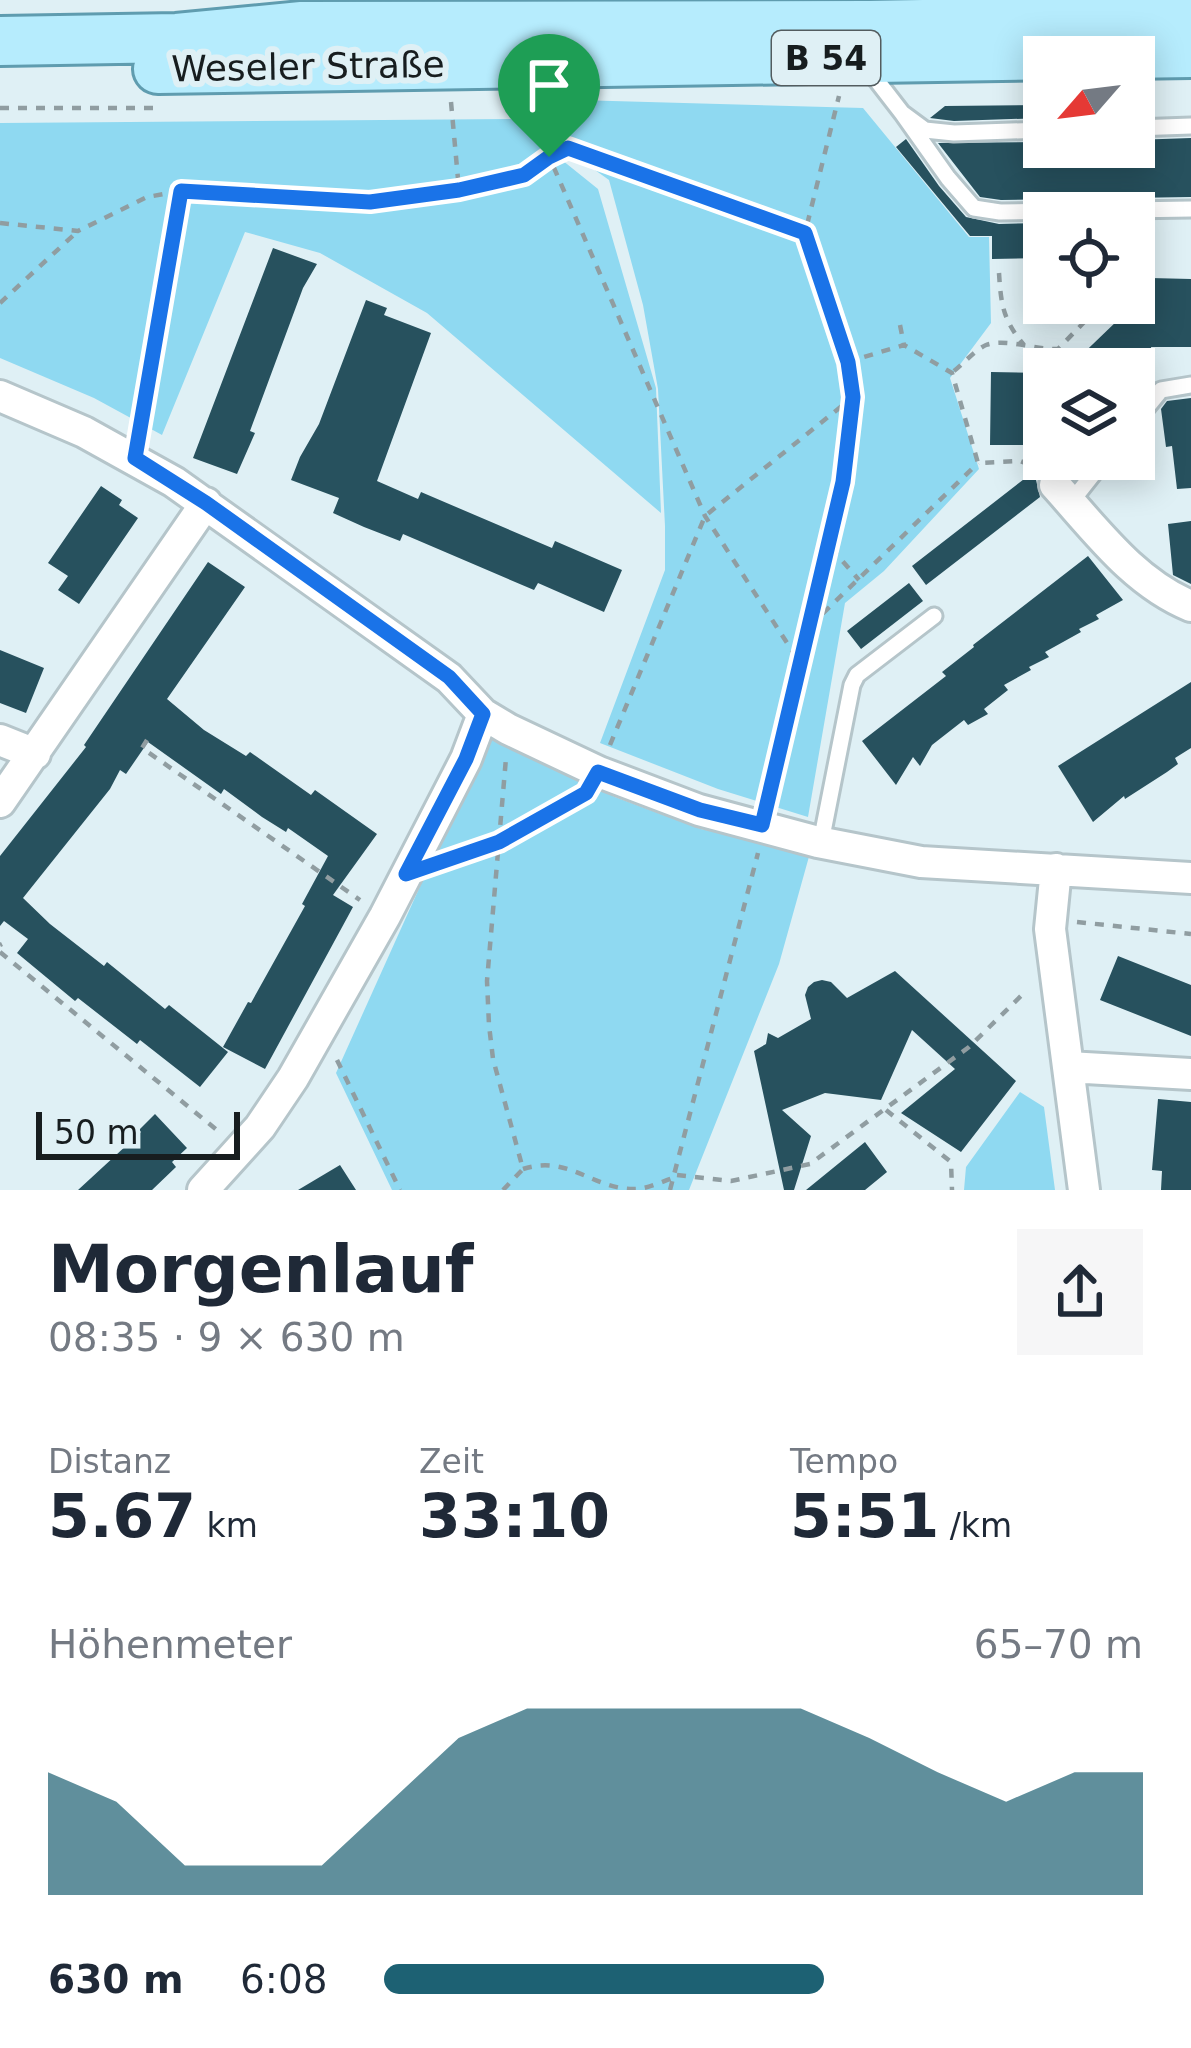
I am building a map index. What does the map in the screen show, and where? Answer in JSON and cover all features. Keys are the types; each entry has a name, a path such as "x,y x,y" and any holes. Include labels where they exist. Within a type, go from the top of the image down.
{"main road":[{"name":"Weseler Straße","path":"0,41 177,38 302,26 574,28 1191,20"},
{"name":"Weseler Straße","path":"0,71 574,28 850,74 1191,53"}],"street":[{"path":"0,396 135,458 206,503 449,677 496,722 598,772 700,810 921,862 1191,878"},
{"path":"1063,493 1128,565 1191,605"},
{"path":"0,802 206,503"},
{"path":"203,1190 242,1149 293,1078 385,916 466,759 496,722"},
{"path":"0,740 35,754"},
{"path":"1056,869 1050,919 1084,1190"},
{"path":"1068,1067 1191,1074"}],"lane":[{"path":"850,74 926,130 1023,131"},
{"path":"902,113 974,208 1000,212 1191,209"},
{"path":"1155,127 1191,126"},
{"path":"1155,397 1161,390 1191,385"},
{"path":"1063,493 1079,480"},
{"path":"821,842 852,685 857,675 934,616"}],"path":[{"path":"670,1190 756,868 762,825 843,482 853,397 848,362 805,233 850,74"},
{"path":"534,95 535,124 705,516 800,663"},
{"path":"451,97 459,190"},
{"path":"0,303 79,231 146,197 181,191 370,202 524,175 568,148 805,233"},
{"path":"135,458 181,191"},
{"path":"0,223 79,231"},
{"path":"999,273 1001,304 1009,327 1024,345"},
{"path":"952,373 987,345 1058,349 1082,324"},
{"path":"900,325 904,345"},
{"path":"848,362 904,345 952,373 978,463"},
{"path":"406,874 499,842 586,793 705,516 853,397"},
{"path":"808,628 978,463 1020,461 1036,467 1063,493"},
{"path":"829,546 859,580"},
{"path":"496,722 499,842 487,981 489,1025 523,1169"},
{"path":"147,740 142,748 385,916"},
{"path":"1050,919 1191,934"},
{"path":"0,947 242,1149"},
{"path":"503,1190 523,1169 540,1163 565,1166 636,1190 674,1176 731,1180 810,1164 969,1047 1026,990 1056,984"},
{"path":"321,1028 400,1190"},
{"path":"886,1110 951,1162 952,1190"}],"shaded area":[{"path":"541,99 863,108 969,237 989,237 991,323 950,378 979,469 884,571 845,603 808,817 718,789 600,743 665,570 658,389 643,305 609,180 541,128"},
{"path":"511,119 598,189 656,388 661,513 427,313 320,253 245,232 162,435 94,398 0,358 0,123"},
{"path":"490,731 615,797 701,829 810,853 779,964 689,1190 392,1190 336,1073"},
{"path":"1020,1092 1044,1107 1055,1190 964,1190 966,1167"}],"building":[{"path":"1023,105 1023,119 930,118 945,106"},
{"path":"1191,138 1191,197 1155,198 1155,192 1023,192 1023,200 980,197 938,143 1023,142 1023,168 1155,168 1155,139"},
{"path":"906,139 966,217 1023,223 1023,258 992,259 992,236 970,236 896,147"},
{"path":"273,248 317,264 303,288 237,474 193,458"},
{"path":"1155,278 1191,279 1191,347 1089,348 1114,324 1155,324"},
{"path":"366,300 387,308 384,315 431,333 377,481 418,499 421,492 552,548 555,541 622,570 604,612 538,583 534,590 403,534 400,541 364,527 333,513 339,498 291,480 319,424"},
{"path":"991,372 1023,373 1023,445 990,445"},
{"path":"1191,398 1191,488 1177,489 1161,409 1167,401"},
{"path":"1023,480 1036,480 1040,497 926,585 912,566"},
{"path":"101,486 138,518 79,604 58,590 68,576 48,563"},
{"path":"1191,521 1191,584 1173,575 1168,524"},
{"path":"1088,556 1123,600 1004,685 1008,690 984,709 988,714 968,725 964,720 932,745 920,766 913,757 896,785 862,741 946,676 942,672 973,645"},
{"path":"208,562 245,587 167,699 204,730 246,756 250,752 311,795 315,790 377,834 333,895 353,907 265,1069 223,1047 305,906 328,856 224,789 221,794 148,742 126,774 120,770 23,898 104,966 107,962 165,1009 169,1005 228,1052 200,1087 140,1040 137,1044 78,998 75,1001 17,953 28,939 4,921 0,926 0,856 86,747"},
{"path":"909,583 923,601 861,649 847,631"},
{"path":"0,650 44,668 26,713 0,703"},
{"path":"1191,682 1191,748 1175,758 1178,764 1124,796 1093,822 1058,766"},
{"path":"1118,956 1191,985 1191,1036 1100,1000"},
{"path":"895,971 1016,1081 961,1152 901,1113 955,1069 912,1030 881,1100 825,1093 782,1110 811,1136 794,1190 784,1190 754,1051 766,1044 768,1033 778,1038 811,1019 805,995 814,982 831,982 847,998"},
{"path":"1158,1099 1191,1102 1191,1190 1161,1190 1162,1171 1152,1170"},
{"path":"155,1114 187,1148 172,1162 176,1167 152,1190 78,1190 141,1132"},
{"path":"865,1142 887,1172 865,1190 806,1190"},
{"path":"340,1165 356,1190 298,1190"}],"route":[{"path":"568,148 805,233 848,362 853,397 843,482 762,825 700,810 598,772 586,793 499,842 406,874 466,759 483,714 449,677 206,503 135,458 181,191 370,202 524,175 549,157 568,148"}]}
